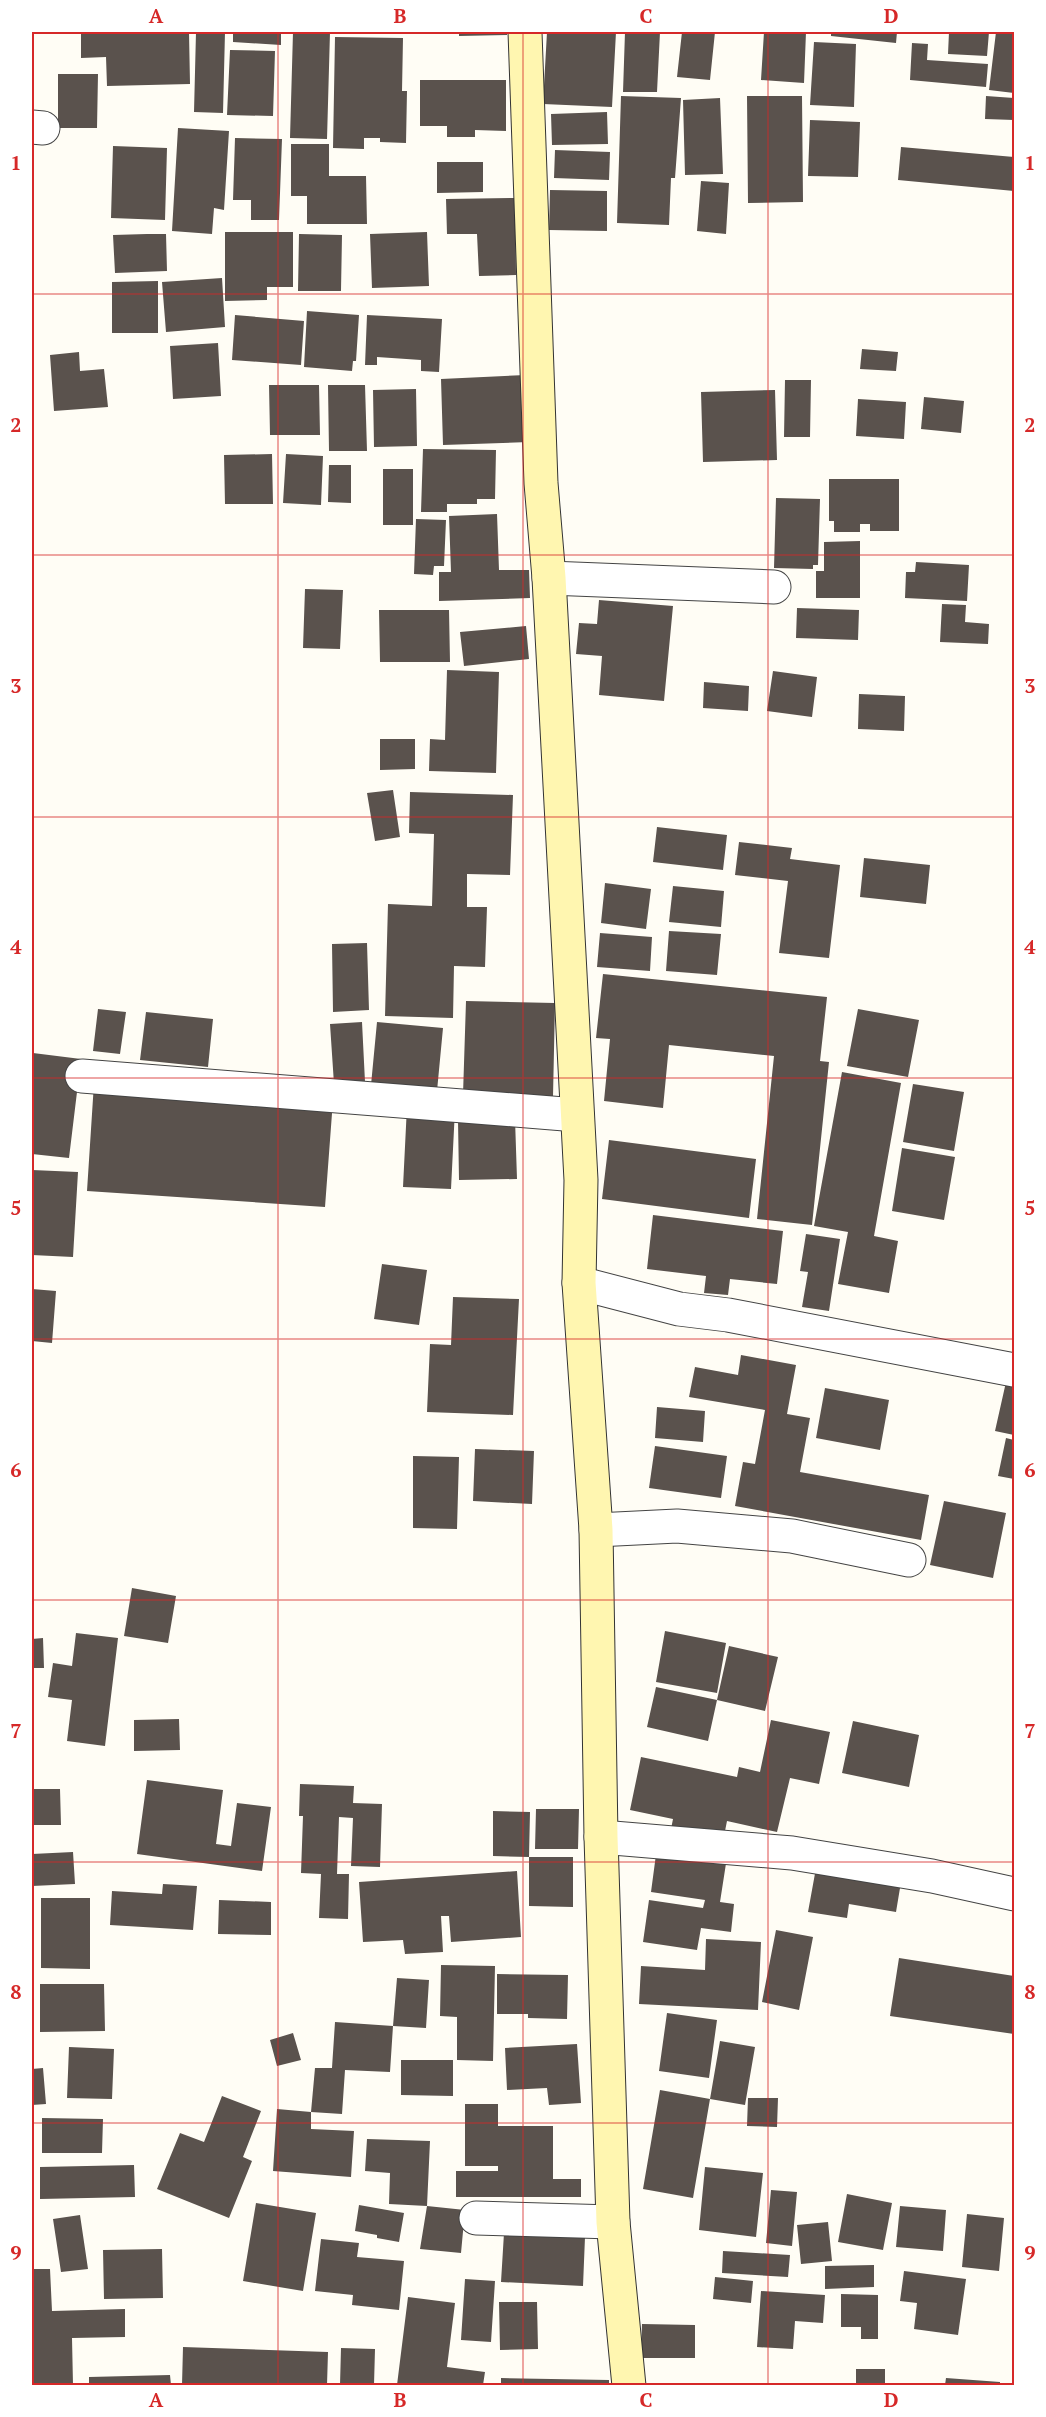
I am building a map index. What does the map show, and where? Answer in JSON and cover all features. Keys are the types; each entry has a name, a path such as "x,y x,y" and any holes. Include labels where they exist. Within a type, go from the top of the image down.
{"street":[{"path":"525,32 541,483 549,578 581,1180 579,1283 596,1530 601,1837 613,2222 629,2385"},
{"path":"549,578 774,587"},
{"path":"82,1076 577,1115"},
{"path":"579,1283 680,1309 728,1315 1014,1370"},
{"path":"596,1530 677,1526 792,1536 909,1560"},
{"path":"601,1837 792,1853 932,1876 1014,1894"},
{"path":"476,2218 613,2222"}],"building":[{"path":"81,32 189,32 190,84 107,86 106,57 81,58"},
{"path":"196,32 225,32 223,113 194,112"},
{"path":"233,32 281,32 281,45 233,42"},
{"path":"293,32 330,32 327,139 290,138"},
{"path":"459,32 507,32 507,35 459,36"},
{"path":"547,32 616,32 612,107 543,104"},
{"path":"625,32 660,32 657,92 623,92"},
{"path":"682,32 715,32 710,80 677,77"},
{"path":"764,32 806,32 804,83 761,80"},
{"path":"831,32 897,32 896,43 831,36"},
{"path":"949,32 989,32 987,56 948,54"},
{"path":"996,32 1014,32 1014,93 989,90"},
{"path":"335,37 403,38 402,91 407,91 406,143 380,142 380,138 364,138 364,149 333,148"},
{"path":"814,42 856,44 854,107 810,105"},
{"path":"912,43 928,44 927,60 988,64 986,87 910,80"},
{"path":"230,50 275,51 273,116 227,115"},
{"path":"58,74 98,74 97,128 58,128"},
{"path":"420,80 506,80 506,131 475,130 475,137 447,137 447,126 420,126"},
{"path":"621,96 681,98 675,178 671,178 669,225 617,223"},
{"path":"747,96 802,96 803,202 748,203"},
{"path":"986,96 1014,98 1014,120 985,119"},
{"path":"720,98 723,174 685,175 683,100"},
{"path":"607,112 608,144 552,145 551,114"},
{"path":"810,120 860,122 858,177 808,176"},
{"path":"178,128 229,131 224,210 214,208 212,234 172,231"},
{"path":"235,138 282,139 279,220 251,220 251,200 233,200"},
{"path":"291,144 329,144 329,176 366,176 367,224 307,224 307,196 291,196"},
{"path":"113,146 167,148 165,220 111,218"},
{"path":"901,147 1014,157 1014,191 898,180"},
{"path":"555,150 610,152 609,180 554,178"},
{"path":"437,162 483,162 483,192 437,193"},
{"path":"701,181 729,183 726,234 697,231"},
{"path":"550,190 607,191 607,231 549,230"},
{"path":"515,198 516,275 479,276 477,234 447,234 446,199"},
{"path":"225,232 293,232 293,287 267,287 267,300 225,301"},
{"path":"427,232 429,286 372,288 370,234"},
{"path":"166,234 167,271 115,273 113,235"},
{"path":"299,234 342,235 341,291 298,291"},
{"path":"222,278 225,327 166,332 162,282"},
{"path":"158,281 158,333 112,333 112,282"},
{"path":"307,311 359,315 356,361 353,361 352,371 304,367"},
{"path":"235,315 304,321 301,365 232,360"},
{"path":"367,315 442,319 439,372 421,371 421,360 377,357 377,365 365,365"},
{"path":"218,343 221,396 173,399 170,346"},
{"path":"862,349 898,352 896,371 860,369"},
{"path":"79,352 80,371 104,369 108,407 54,411 50,355"},
{"path":"526,375 529,442 443,445 441,379"},
{"path":"785,380 811,380 810,437 784,437"},
{"path":"269,385 319,385 320,435 270,435"},
{"path":"328,385 365,385 367,451 329,451"},
{"path":"416,389 417,446 374,447 373,390"},
{"path":"775,390 777,460 703,462 701,392"},
{"path":"924,397 964,401 961,433 921,429"},
{"path":"858,399 906,402 904,439 856,436"},
{"path":"423,449 496,450 495,499 477,499 477,504 447,504 447,512 421,512"},
{"path":"272,454 273,504 225,504 224,455"},
{"path":"286,454 323,456 321,505 283,503"},
{"path":"329,465 351,465 351,503 328,502"},
{"path":"383,469 413,469 413,525 383,525"},
{"path":"829,479 899,479 899,531 870,531 870,524 860,524 860,532 834,532 834,521 829,521"},
{"path":"776,498 820,499 818,565 813,565 813,569 774,568"},
{"path":"497,514 499,570 529,570 530,598 439,601 439,572 451,572 449,516"},
{"path":"416,519 446,520 444,566 434,566 433,575 414,574"},
{"path":"860,541 860,598 816,598 816,571 824,571 824,542"},
{"path":"916,562 969,565 967,601 905,598 906,572 915,572"},
{"path":"305,589 343,590 340,649 303,648"},
{"path":"599,600 673,606 664,701 599,695 602,656 576,654 579,623 597,624"},
{"path":"942,604 966,605 965,622 989,624 988,644 940,642"},
{"path":"797,608 859,610 858,640 796,638"},
{"path":"379,610 449,610 450,662 380,662"},
{"path":"526,626 529,659 464,666 460,632"},
{"path":"447,670 499,672 496,773 429,771 430,739 445,740"},
{"path":"773,671 817,677 812,717 767,711"},
{"path":"704,682 749,686 748,711 703,708"},
{"path":"859,694 905,696 904,731 858,729"},
{"path":"380,739 415,739 415,769 380,770"},
{"path":"393,790 400,837 375,841 367,793"},
{"path":"410,792 513,795 510,875 467,874 467,907 487,907 485,967 454,966 453,1018 385,1016 388,904 432,906 434,834 409,833"},
{"path":"657,827 727,835 723,870 653,862"},
{"path":"739,842 792,848 790,859 840,865 829,958 779,953 788,881 735,875"},
{"path":"864,858 930,865 926,904 860,897"},
{"path":"605,883 651,889 646,929 601,923"},
{"path":"673,886 724,891 721,927 669,922"},
{"path":"669,931 721,934 717,975 666,971"},
{"path":"600,933 652,937 650,971 597,967"},
{"path":"367,943 369,1010 333,1012 332,944"},
{"path":"603,974 827,997 820,1061 829,1062 812,1225 757,1219 774,1056 669,1045 663,1108 604,1101 610,1039 596,1038"},
{"path":"466,1001 555,1003 553,1097 463,1095"},
{"path":"98,1009 126,1012 120,1054 93,1051"},
{"path":"858,1009 919,1020 908,1077 847,1066"},
{"path":"146,1012 213,1019 208,1067 140,1060"},
{"path":"362,1022 365,1082 334,1084 330,1024"},
{"path":"377,1022 443,1028 437,1091 371,1085"},
{"path":"33,1053 81,1059 69,1158 32,1154"},
{"path":"842,1072 901,1083 874,1236 898,1241 889,1293 838,1284 848,1232 814,1226"},
{"path":"94,1083 333,1100 325,1207 87,1191"},
{"path":"913,1084 964,1092 954,1151 903,1142"},
{"path":"407,1106 455,1109 451,1189 403,1187"},
{"path":"515,1119 517,1179 459,1180 458,1120"},
{"path":"609,1140 756,1159 749,1218 602,1199"},
{"path":"902,1148 955,1157 944,1220 892,1211"},
{"path":"32,1170 78,1172 73,1257 32,1255"},
{"path":"653,1215 783,1231 777,1284 730,1279 728,1295 704,1293 706,1276 647,1269"},
{"path":"806,1234 840,1239 829,1311 802,1307 808,1272 800,1271"},
{"path":"382,1264 427,1270 419,1325 374,1319"},
{"path":"32,1289 56,1291 52,1343 32,1341"},
{"path":"453,1297 519,1299 513,1415 427,1412 430,1344 451,1345"},
{"path":"741,1355 796,1365 787,1414 810,1418 800,1472 929,1495 921,1540 735,1506 743,1462 755,1464 765,1410 689,1397 695,1367 738,1375"},
{"path":"1006,1382 1014,1384 1014,1435 995,1431"},
{"path":"825,1388 889,1400 880,1450 816,1438"},
{"path":"657,1407 705,1411 703,1442 655,1438"},
{"path":"1006,1438 1014,1440 1014,1479 998,1476"},
{"path":"655,1446 727,1456 721,1498 649,1488"},
{"path":"475,1449 534,1451 532,1504 473,1501"},
{"path":"413,1456 459,1457 457,1529 413,1528"},
{"path":"944,1501 1006,1513 993,1578 930,1565"},
{"path":"132,1588 176,1596 168,1643 124,1636"},
{"path":"665,1631 726,1643 717,1693 656,1682"},
{"path":"76,1633 118,1638 105,1746 67,1741 72,1700 48,1697 53,1663 72,1666"},
{"path":"43,1638 44,1668 32,1668 32,1639"},
{"path":"729,1646 778,1657 765,1711 717,1700"},
{"path":"656,1687 717,1700 708,1741 647,1727"},
{"path":"179,1719 180,1750 134,1751 134,1720"},
{"path":"771,1720 830,1732 819,1784 790,1778 777,1832 727,1821 723,1841 671,1829 673,1819 630,1810 641,1757 737,1777 739,1767 760,1772"},
{"path":"853,1721 919,1735 909,1787 842,1773"},
{"path":"147,1780 223,1790 216,1844 231,1846 237,1803 271,1807 262,1871 137,1854"},
{"path":"300,1784 354,1786 353,1803 382,1804 380,1867 351,1866 353,1818 339,1817 337,1874 349,1874 348,1919 319,1918 321,1874 301,1873 303,1816 299,1816"},
{"path":"32,1789 60,1789 61,1825 32,1825"},
{"path":"536,1809 579,1809 578,1849 535,1849"},
{"path":"493,1811 530,1812 529,1857 493,1856"},
{"path":"657,1847 727,1857 720,1902 734,1904 731,1932 701,1928 697,1950 643,1942 649,1900 703,1908 705,1900 651,1892"},
{"path":"73,1852 75,1884 32,1886 32,1854"},
{"path":"529,1857 573,1857 573,1907 529,1906"},
{"path":"816,1868 901,1882 896,1912 849,1904 847,1918 808,1912"},
{"path":"517,1871 521,1937 451,1942 449,1916 441,1916 443,1952 405,1954 403,1940 363,1942 359,1882"},
{"path":"163,1884 197,1886 193,1930 110,1925 112,1891 162,1894"},
{"path":"41,1898 90,1898 90,1969 41,1968"},
{"path":"219,1900 271,1902 271,1935 218,1934"},
{"path":"776,1930 813,1937 799,2010 762,2002"},
{"path":"706,1939 761,1942 758,2010 639,2004 641,1966 705,1970"},
{"path":"899,1958 1014,1976 1014,2034 890,2016"},
{"path":"441,1965 495,1966 493,2061 457,2060 457,2017 440,2016"},
{"path":"497,1974 568,1975 567,2019 528,2018 528,2014 497,2014"},
{"path":"397,1978 429,1980 426,2028 393,2026"},
{"path":"40,1984 104,1984 105,2031 40,2032"},
{"path":"667,2013 717,2020 709,2078 659,2071"},
{"path":"335,2022 393,2026 390,2072 345,2070 342,2114 311,2112 315,2068 332,2068"},
{"path":"293,2033 301,2060 277,2066 270,2040"},
{"path":"720,2041 755,2047 745,2105 710,2099"},
{"path":"577,2044 581,2103 549,2105 547,2088 507,2090 505,2048"},
{"path":"69,2047 114,2049 112,2099 67,2098"},
{"path":"401,2060 453,2060 453,2096 401,2095"},
{"path":"43,2068 46,2104 32,2105 32,2069"},
{"path":"660,2090 710,2099 693,2198 643,2189"},
{"path":"222,2096 261,2111 243,2157 252,2161 229,2218 157,2189 180,2133 204,2142"},
{"path":"748,2098 778,2098 777,2127 747,2126"},
{"path":"465,2104 498,2104 498,2126 553,2126 553,2179 581,2179 581,2197 456,2197 456,2171 498,2171 498,2166 465,2166"},
{"path":"277,2109 311,2112 311,2129 354,2131 351,2177 273,2171"},
{"path":"42,2118 103,2119 102,2153 42,2153"},
{"path":"367,2139 430,2141 427,2206 389,2204 390,2173 365,2171"},
{"path":"134,2165 135,2197 40,2199 40,2167"},
{"path":"705,2167 763,2173 756,2237 699,2230"},
{"path":"771,2190 797,2192 792,2246 766,2243"},
{"path":"847,2194 892,2203 883,2250 838,2242"},
{"path":"256,2203 316,2213 303,2291 243,2281"},
{"path":"359,2205 404,2213 399,2242 355,2231"},
{"path":"427,2206 465,2210 461,2253 420,2249"},
{"path":"900,2206 946,2210 943,2251 896,2247"},
{"path":"967,2214 1004,2218 999,2271 962,2267"},
{"path":"80,2215 88,2269 61,2272 53,2219"},
{"path":"828,2222 832,2261 801,2264 797,2225"},
{"path":"504,2233 585,2237 583,2286 501,2282"},
{"path":"321,2239 359,2243 357,2257 404,2261 399,2310 352,2305 353,2295 315,2291"},
{"path":"162,2249 163,2298 104,2299 103,2250"},
{"path":"723,2251 790,2255 788,2277 722,2273"},
{"path":"874,2265 874,2287 825,2289 825,2266"},
{"path":"32,2269 50,2269 52,2311 125,2309 125,2337 72,2338 73,2385 32,2385"},
{"path":"904,2271 966,2279 958,2335 914,2329 917,2303 900,2301"},
{"path":"715,2277 753,2281 751,2303 713,2299"},
{"path":"465,2279 495,2281 491,2342 461,2340"},
{"path":"761,2291 825,2295 823,2323 795,2321 793,2349 757,2347"},
{"path":"841,2294 878,2295 878,2339 861,2339 861,2327 841,2327"},
{"path":"408,2297 455,2303 447,2367 485,2372 483,2385 397,2385"},
{"path":"499,2302 537,2302 538,2349 500,2350"},
{"path":"642,2324 695,2325 695,2358 641,2358"},
{"path":"183,2347 328,2352 327,2385 182,2385"},
{"path":"341,2348 375,2349 374,2385 340,2385"},
{"path":"856,2369 885,2369 885,2385 856,2385"},
{"path":"170,2375 171,2385 89,2385 89,2377"},
{"path":"501,2378 609,2380 609,2385 501,2385"},
{"path":"946,2378 1000,2382 1000,2385 945,2385"}]}
